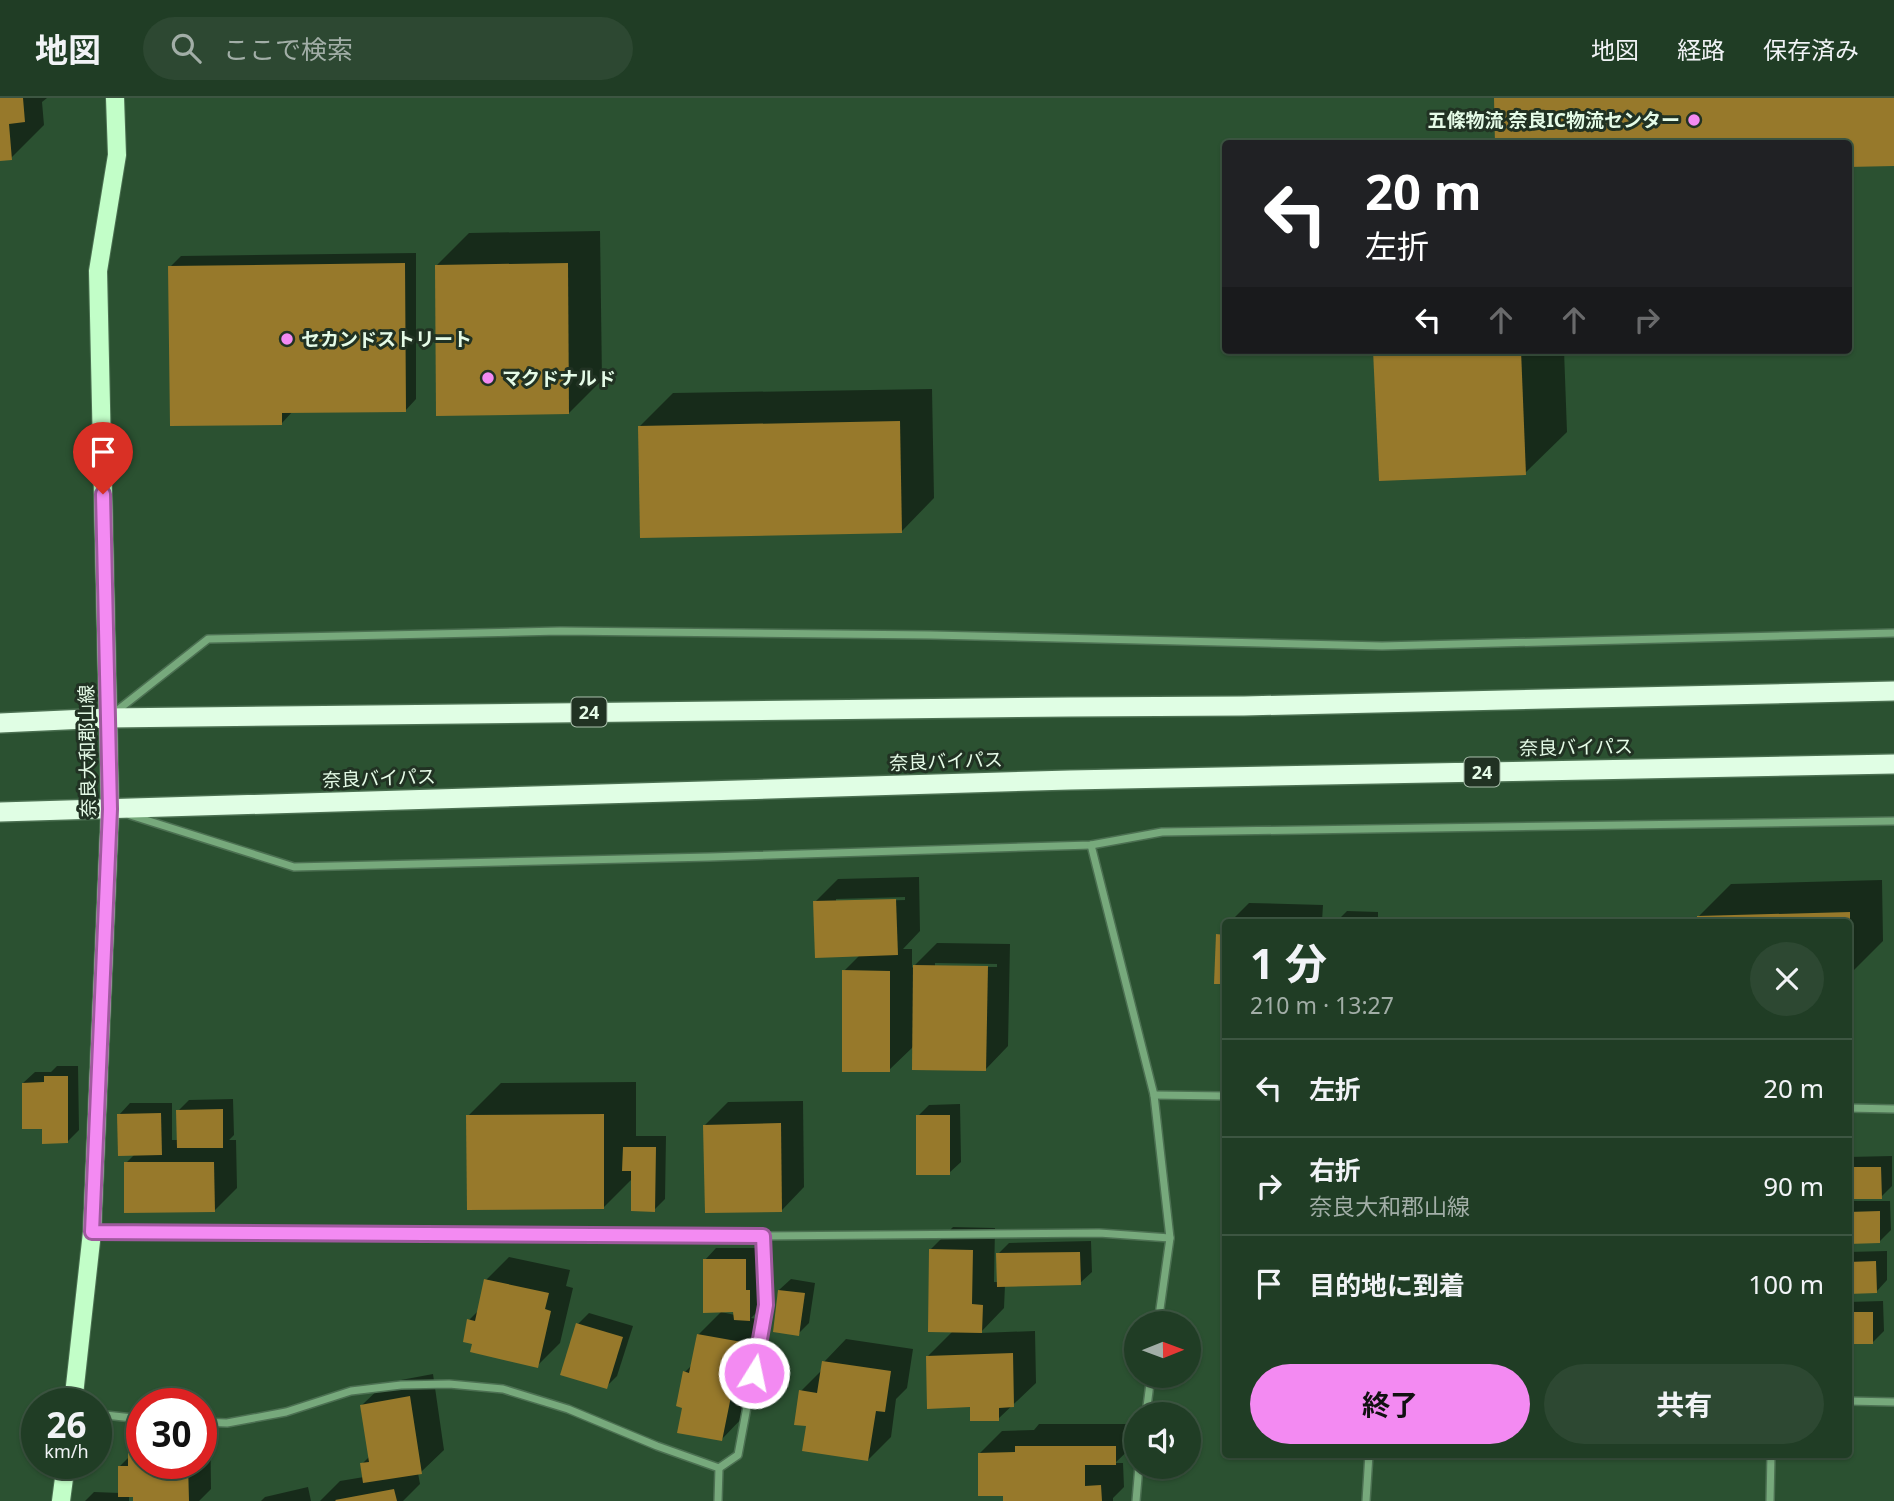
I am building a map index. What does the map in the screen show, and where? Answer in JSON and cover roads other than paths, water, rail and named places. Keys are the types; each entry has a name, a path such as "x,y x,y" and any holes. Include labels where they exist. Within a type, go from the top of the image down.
{"highway":[{"name":"24","path":"0,723 108,718 1244,706 1894,691"},
{"name":"奈良バイパス","path":"0,811 1070,780 1894,764"}],"main road":[{"name":"奈良大和郡山線","path":"75,1388 92,1232 110,809 98,271 117,155 115,98"},
{"path":"61,1501 64,1479"}],"street":[{"path":"108,718 208,639 560,631 932,635 1382,646 1894,633"},
{"path":"110,809 294,867 1091,845 1163,832 1894,821"},
{"path":"1091,845 1154,1095 1170,1238 1160,1311"},
{"path":"1154,1095 1222,1096"},
{"path":"1852,1108 1894,1109"},
{"path":"92,1232 763,1236 1099,1233 1170,1238"},
{"path":"719,1468 738,1455 754,1373 766,1305 763,1236"},
{"path":"217,1423 286,1412 351,1391 401,1385 449,1384 503,1389 555,1405 719,1468"},
{"path":"1852,1401 1894,1402"},
{"path":"1366,1501 1369,1458"},
{"path":"1770,1458 1770,1501"},
{"path":"718,1501 719,1468"},
{"path":"1136,1501 1138,1479"}],"place":[{"name":"五條物流 奈良IC物流センター","path":"1694,120"},
{"name":"セカンドストリート","path":"287,339"},
{"name":"マクドナルド","path":"488,378"}]}
